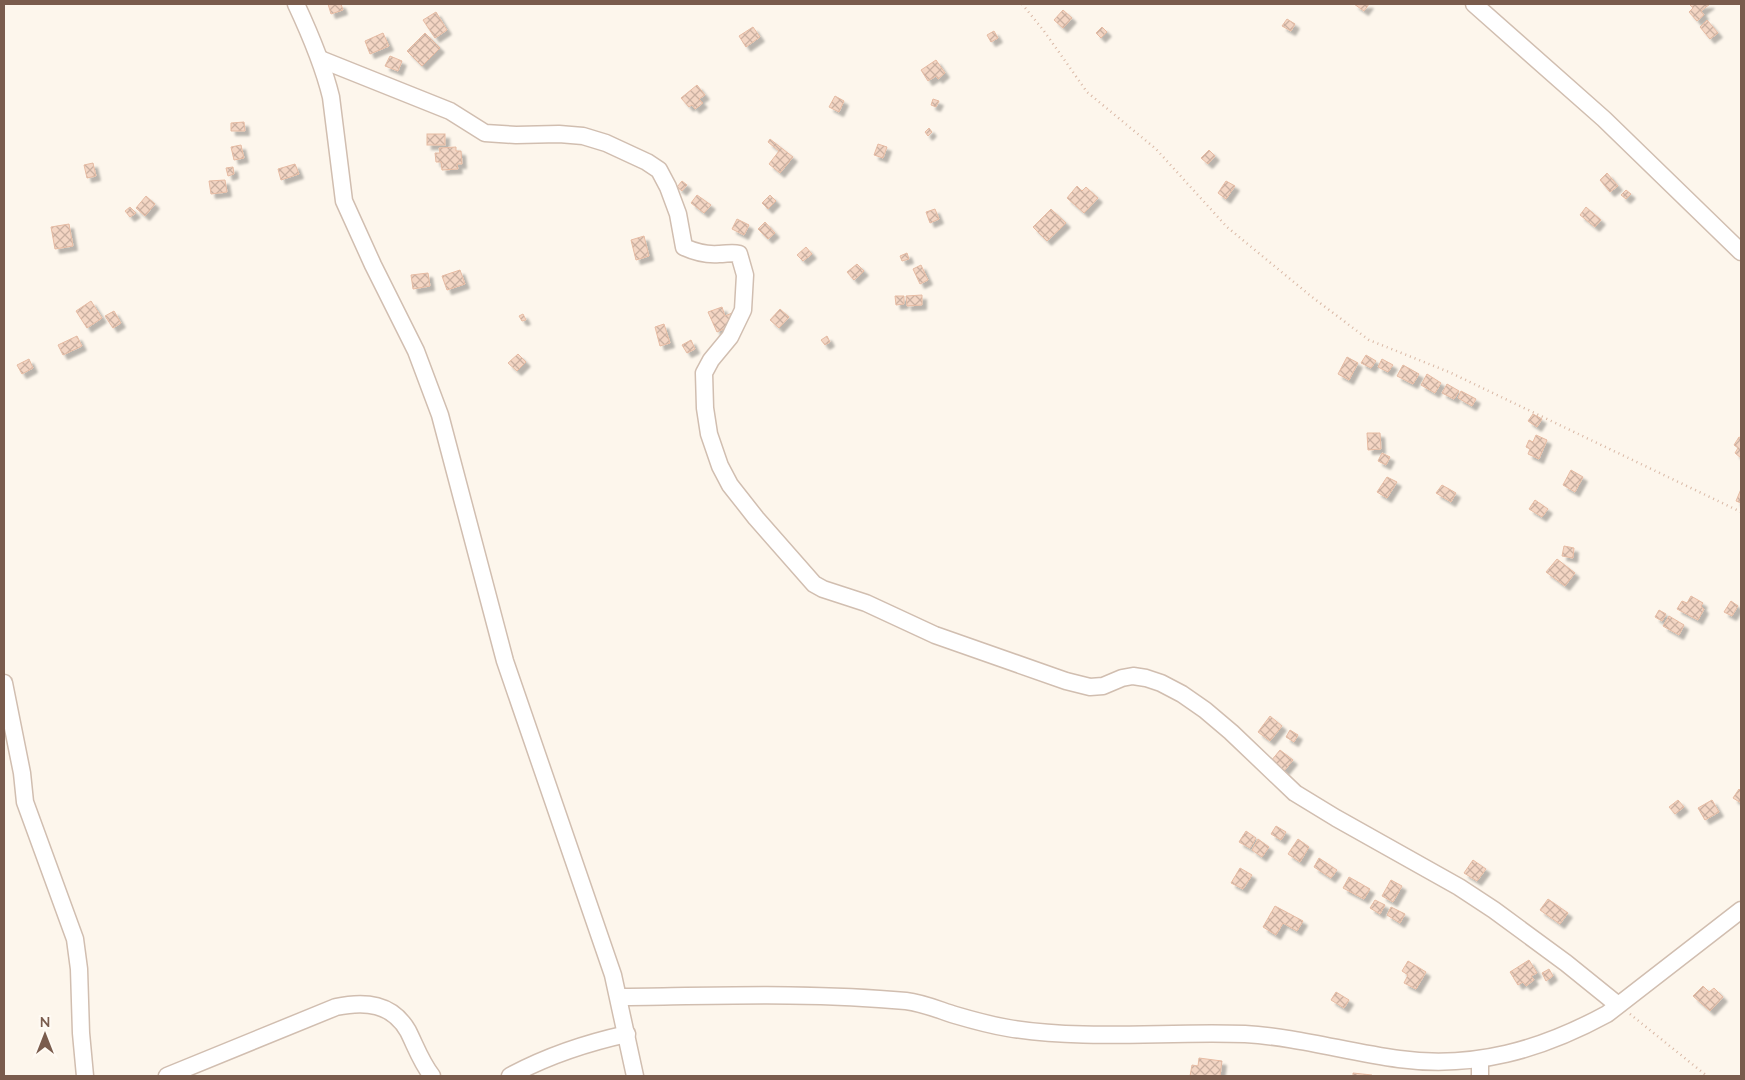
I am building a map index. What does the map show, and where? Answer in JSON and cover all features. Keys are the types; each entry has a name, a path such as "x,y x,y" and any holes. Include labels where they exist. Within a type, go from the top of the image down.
{"street":[{"path":"296,4 320,59 331,97 344,201 373,265 416,351 440,415 504,661 601,939 619,997 636,1076"},
{"path":"1474,4 1604,119 1741,252"},
{"path":"320,59 450,111 485,132 516,135 575,135 590,138 628,152 654,166 663,176 678,214 684,247 709,254 739,254 745,275 743,310 730,337 711,360 704,373 704,408 709,434 720,466 730,485 756,518 814,584 823,589 866,603 935,635 1060,679 1090,687 1109,685 1122,678 1133,676 1161,683 1182,694 1205,710 1295,793 1459,887 1494,910 1566,963 1618,1005"},
{"path":"4,684 22,773 25,802 42,845 76,945 85,1076"},
{"path":"619,997 784,996 910,1002 972,1020 1016,1029 1112,1034 1245,1034 1282,1037 1396,1058 1444,1062 1480,1059 1522,1050 1556,1039 1584,1027 1607,1014 1741,910"},
{"path":"167,1076 336,1007 356,1004 374,1005 388,1009 395,1014 408,1031 423,1065 432,1076"},
{"path":"510,1076 576,1047 627,1034"},
{"path":"1480,1059 1480,1076"}],"path":[{"path":"1022,4 1044,31 1087,92 1156,149 1227,228 1312,297 1369,340 1449,372 1741,512"},
{"path":"1618,1005 1707,1076"}],"building":[{"path":"328,4 341,4 343,10 331,14"},
{"path":"1354,4 1369,4 1364,11"},
{"path":"1689,4 1710,4 1701,11 1704,15 1697,21 1689,12 1693,8"},
{"path":"1063,10 1072,18 1063,28 1054,20"},
{"path":"436,12 447,30 435,38 423,20"},
{"path":"1287,19 1295,24 1291,31 1282,26"},
{"path":"1707,20 1718,33 1710,39 1700,27"},
{"path":"753,27 760,37 746,47 739,36"},
{"path":"1102,27 1107,32 1101,38 1096,33"},
{"path":"994,31 998,38 991,42 987,35"},
{"path":"383,33 389,46 370,54 365,41"},
{"path":"425,33 440,48 422,66 407,51"},
{"path":"390,56 402,61 398,71 385,66"},
{"path":"936,60 945,73 938,79 936,76 928,81 921,70"},
{"path":"697,85 705,95 699,99 703,103 695,109 692,105 689,107 681,98"},
{"path":"835,96 844,101 839,112 829,107"},
{"path":"933,99 939,101 936,107 931,105"},
{"path":"244,122 245,131 231,131 231,123"},
{"path":"929,128 932,132 928,136 925,132"},
{"path":"427,134 445,134 445,145 427,145"},
{"path":"770,139 793,157 780,173 769,164 779,151 768,142"},
{"path":"878,144 887,147 883,158 874,155"},
{"path":"241,145 244,158 234,160 231,147"},
{"path":"456,147 456,151 461,151 462,164 457,164 458,169 442,170 441,162 436,162 435,153 440,153 439,148"},
{"path":"1209,150 1215,156 1208,164 1201,158"},
{"path":"93,163 96,176 87,178 84,165"},
{"path":"295,164 299,174 281,180 278,169"},
{"path":"233,167 234,174 228,176 226,168"},
{"path":"1607,173 1618,186 1610,192 1600,180"},
{"path":"225,180 227,192 211,194 209,181"},
{"path":"682,181 687,185 682,191 677,187"},
{"path":"1226,181 1235,186 1226,199 1218,193"},
{"path":"1077,186 1082,191 1086,187 1098,198 1084,213 1067,198"},
{"path":"1626,190 1631,194 1626,199 1621,195"},
{"path":"697,195 711,205 704,213 691,203"},
{"path":"770,195 776,201 768,209 762,203"},
{"path":"146,196 155,204 145,216 136,208"},
{"path":"130,207 136,213 130,217 125,211"},
{"path":"1586,207 1601,220 1595,227 1580,215"},
{"path":"935,209 939,219 930,223 926,212"},
{"path":"1051,209 1066,223 1047,241 1033,227"},
{"path":"737,219 749,225 744,235 732,229"},
{"path":"765,222 775,233 768,239 758,229"},
{"path":"69,224 73,246 55,249 51,227"},
{"path":"644,236 649,256 636,260 631,240"},
{"path":"806,247 812,254 803,261 797,255"},
{"path":"907,253 909,259 902,261 900,256"},
{"path":"857,264 864,271 854,280 847,272"},
{"path":"921,265 928,280 920,284 913,269"},
{"path":"460,270 465,284 447,290 442,276"},
{"path":"428,273 430,286 413,289 411,275"},
{"path":"922,295 922,305 907,306 906,296"},
{"path":"895,296 904,296 904,304 896,305"},
{"path":"91,301 102,318 87,328 76,311"},
{"path":"722,307 725,316 732,313 737,323 717,332 708,312"},
{"path":"780,309 789,317 779,328 770,320"},
{"path":"114,311 121,323 113,328 105,316"},
{"path":"523,314 526,320 522,321 519,316"},
{"path":"664,324 670,343 660,346 655,327"},
{"path":"77,336 82,346 63,355 58,345"},
{"path":"827,336 830,342 825,345 821,340"},
{"path":"691,340 695,349 687,353 682,345"},
{"path":"518,354 526,362 517,371 508,363"},
{"path":"1366,355 1376,361 1371,368 1361,363"},
{"path":"1347,357 1358,363 1349,380 1338,374"},
{"path":"29,359 33,368 22,374 17,365"},
{"path":"1382,359 1393,365 1388,372 1378,367"},
{"path":"1403,365 1419,374 1413,384 1397,376"},
{"path":"1427,374 1441,383 1435,393 1421,385"},
{"path":"1447,384 1459,391 1454,399 1442,393"},
{"path":"1461,391 1476,399 1472,406 1458,398"},
{"path":"1533,414 1542,419 1537,427 1528,421"},
{"path":"1367,433 1380,433 1381,449 1368,450"},
{"path":"1536,435 1547,440 1539,459 1528,454 1530,449 1526,447 1529,440 1533,442"},
{"path":"1739,437 1741,438 1741,458 1735,453 1738,448 1734,445"},
{"path":"1382,453 1390,457 1386,465 1378,461"},
{"path":"1571,470 1583,477 1575,492 1563,485"},
{"path":"1387,477 1397,482 1387,498 1377,492"},
{"path":"1442,485 1456,493 1451,502 1436,493"},
{"path":"1741,489 1741,503 1736,501"},
{"path":"1535,500 1548,509 1542,517 1529,509"},
{"path":"1564,546 1574,548 1573,558 1562,556"},
{"path":"1557,559 1575,573 1565,586 1546,572"},
{"path":"1691,596 1703,603 1701,606 1704,609 1698,620 1677,609 1682,601 1687,603"},
{"path":"1731,601 1738,606 1732,616 1724,612"},
{"path":"1659,610 1666,614 1662,621 1655,617"},
{"path":"1669,616 1684,625 1679,635 1663,626"},
{"path":"1270,716 1282,726 1270,741 1258,732"},
{"path":"1290,730 1298,735 1294,742 1286,737"},
{"path":"1280,750 1293,760 1284,771 1271,761"},
{"path":"1739,789 1741,791 1741,803 1733,798"},
{"path":"1678,800 1684,807 1675,814 1669,807"},
{"path":"1712,800 1719,812 1705,820 1698,808"},
{"path":"1276,826 1286,832 1281,840 1271,834"},
{"path":"1246,831 1256,838 1250,848 1239,842"},
{"path":"1258,839 1269,847 1262,857 1252,850"},
{"path":"1298,839 1309,847 1300,862 1288,854"},
{"path":"1319,858 1337,870 1331,878 1314,867"},
{"path":"1473,860 1486,869 1477,881 1464,873"},
{"path":"1240,868 1252,875 1243,889 1231,883"},
{"path":"1349,877 1370,889 1364,899 1343,888"},
{"path":"1391,880 1402,886 1393,902 1382,896"},
{"path":"1548,899 1568,913 1560,924 1540,910"},
{"path":"1375,900 1385,905 1380,914 1370,908"},
{"path":"1275,906 1303,921 1297,931 1283,923 1276,935 1263,927"},
{"path":"1391,907 1405,914 1400,923 1387,915"},
{"path":"1529,960 1537,973 1531,976 1534,980 1526,986 1523,982 1518,985 1510,972"},
{"path":"1408,961 1426,972 1416,989 1404,983 1408,975 1402,971"},
{"path":"1549,969 1553,976 1546,981 1542,973"},
{"path":"1703,986 1709,992 1714,988 1723,997 1710,1011 1693,996"},
{"path":"1336,992 1349,1000 1344,1008 1331,1000"},
{"path":"1199,1058 1222,1061 1220,1076 1190,1076 1192,1065 1198,1066"},
{"path":"1353,1073 1372,1075 1372,1076 1353,1076"}]}
